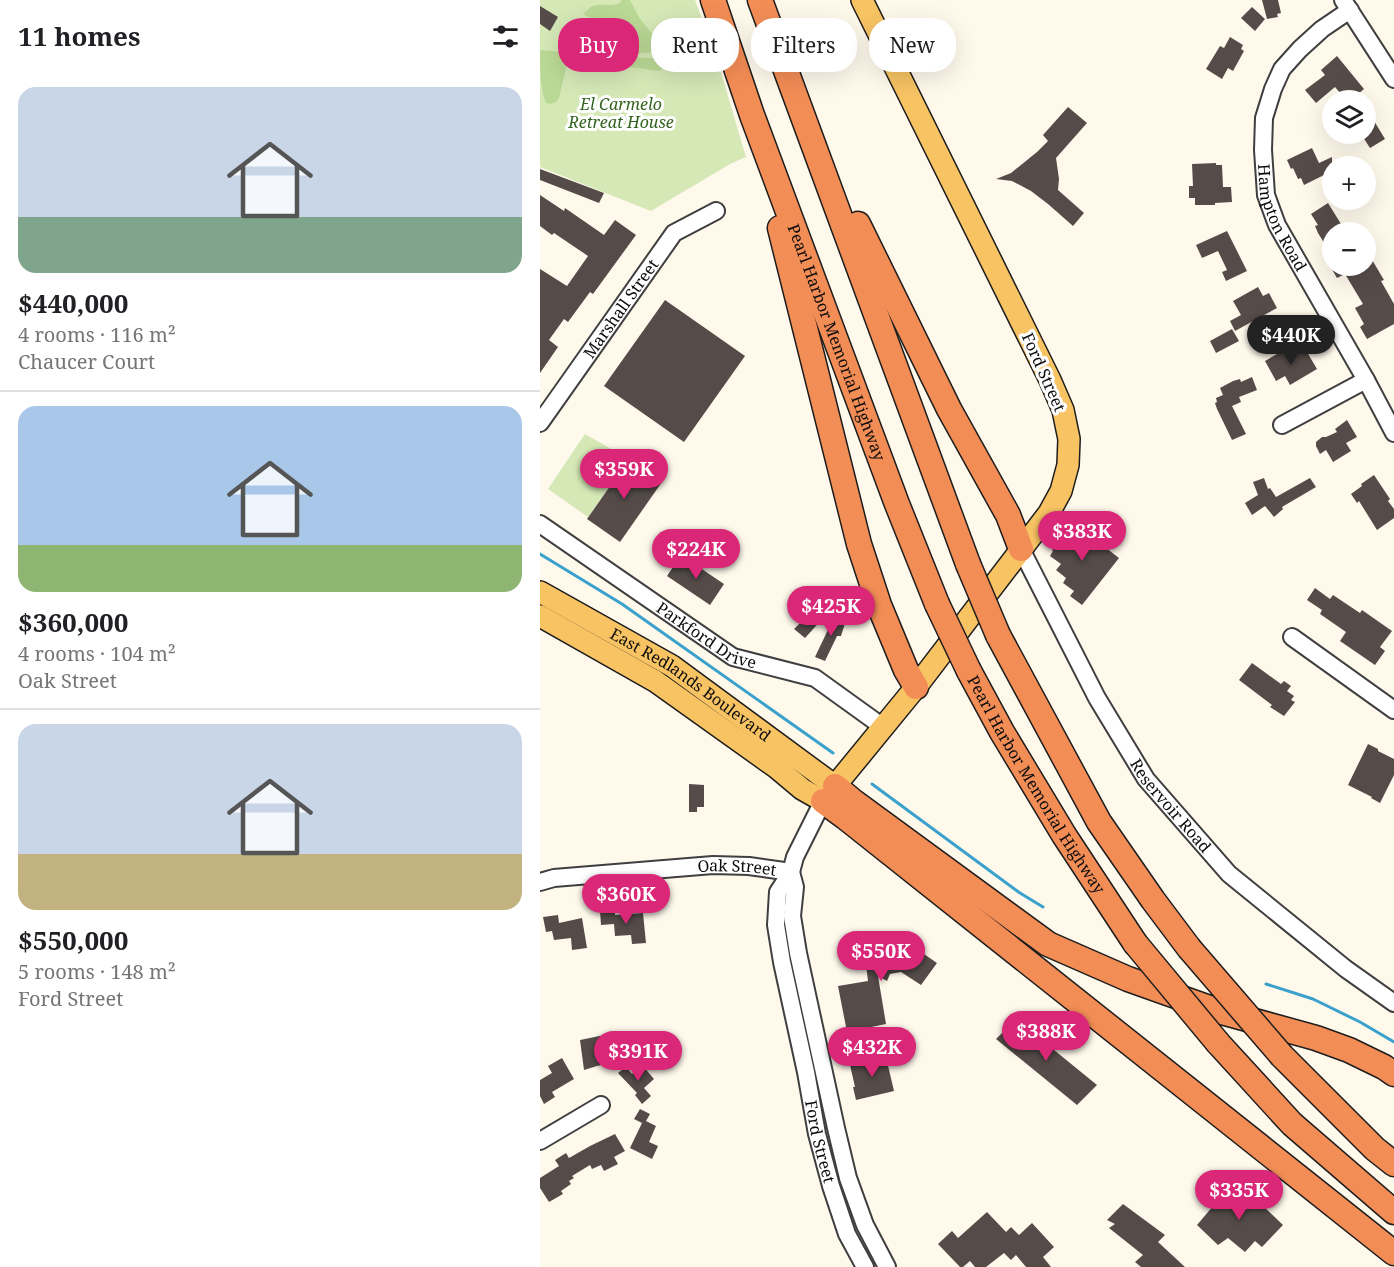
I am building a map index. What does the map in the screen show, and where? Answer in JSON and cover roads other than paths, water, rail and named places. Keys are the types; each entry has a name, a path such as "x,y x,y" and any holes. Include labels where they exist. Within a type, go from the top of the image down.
{"highway":[{"name":"Pearl Harbor Memorial Highway","path":"713,0 752,115 897,504 937,604 969,671 1002,732 1064,835 1135,943 1218,1043 1292,1124 1394,1212"},
{"name":"Pearl Harbor Memorial Highway","path":"760,0 968,564 998,635 1099,822 1189,948 1282,1056 1394,1164"},
{"path":"798,99 949,409 1008,515 1021,549"},
{"path":"752,115 859,544 879,605 906,670 916,687"},
{"path":"829,793 854,802 1047,944 1128,979 1218,1011 1316,1038 1349,1050 1394,1074"},
{"path":"829,793 864,832 1394,1253"}],"main road":[{"name":"Ford Street","path":"829,793 916,687 1049,513 1061,491 1068,465 1069,448 1063,410 1050,380 862,0"},
{"name":"East Redlands Boulevard","path":"540,592 672,666 829,793"},
{"name":"East Redlands Boulevard","path":"540,616 655,681 777,768 802,789 829,793"}],"street":[{"path":"1346,5 1394,79"},
{"name":"Hampton Road","path":"1346,5 1282,69 1272,89 1264,118 1263,150 1266,195 1276,225 1394,433"},
{"name":"Marshall Street","path":"540,423 674,233 716,211"},
{"path":"1282,425 1366,380"},
{"name":"Parkford Drive","path":"540,524 733,657 815,678 883,727"},
{"name":"Reservoir Road","path":"1021,549 1097,698 1146,779 1229,874 1346,969 1394,1003"},
{"path":"1292,637 1394,710"},
{"name":"Ford Street","path":"829,793 795,857 791,872 778,892 776,924 817,1134 847,1234 864,1267"},
{"name":"Oak Street","path":"540,882 564,877 713,865 749,866 791,872"},
{"name":"Ford Street","path":"791,872 795,887 792,916 798,953 848,1178 865,1225 887,1267"},
{"path":"806,1072 817,1081 825,1122 836,1128"},
{"path":"540,1141 601,1105"}],"waterway":[{"path":"540,554 622,604 833,753"},
{"path":"872,784 1020,893 1043,907"},
{"path":"1266,984 1313,999 1394,1042"}],"park label":[{"name":"El Carmelo Retreat House","path":"621,113"}]}
